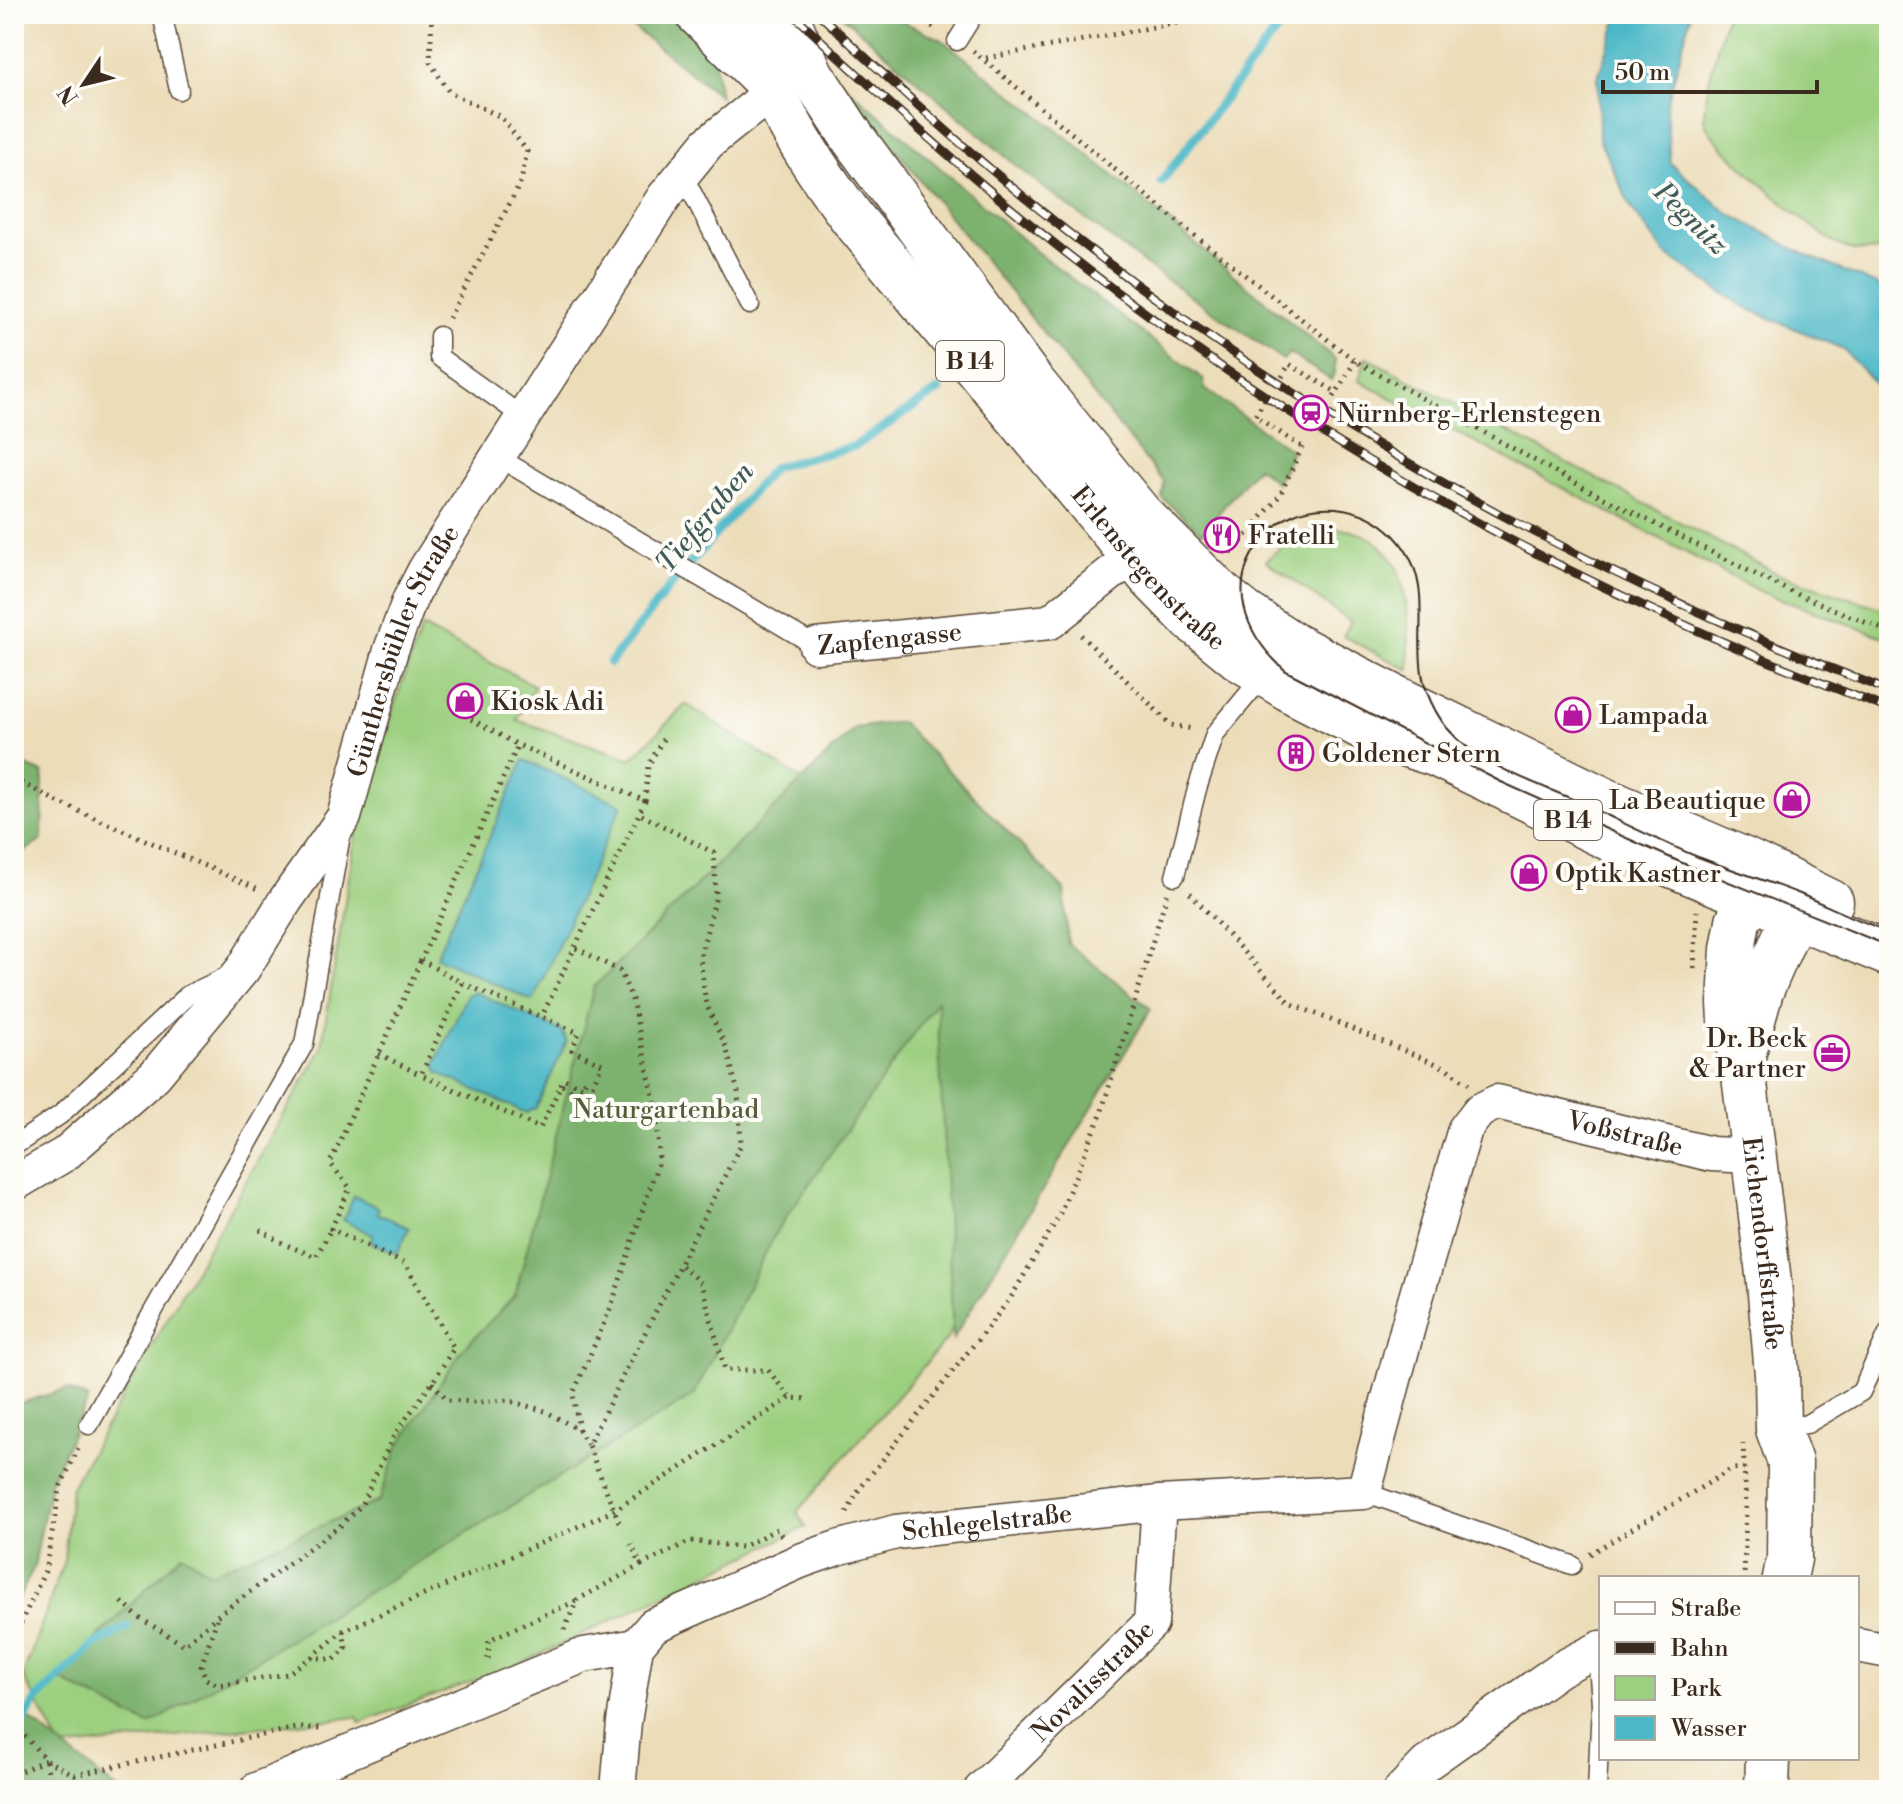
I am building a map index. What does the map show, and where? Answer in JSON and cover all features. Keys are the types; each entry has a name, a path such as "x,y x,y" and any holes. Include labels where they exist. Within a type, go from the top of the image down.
{"main road":[{"name":"Erlenstegenstraße","path":"742,14 771,93 812,163 853,219 1031,408 1105,474 1191,619 1264,675 1382,737 1600,816 1747,861 1775,897 1889,954"},
{"name":"Erlenstegenstraße","path":"786,14 811,74 1031,408"},
{"path":"771,93 811,74"},
{"name":"Erlenstegenstraße","path":"1146,545 1287,641 1443,722 1600,816"},
{"name":"Erlenstegenstraße","path":"1775,897 1820,898 1889,926"},
{"name":"Eichendorffstraße","path":"1775,897 1761,991 1742,1059 1769,1282 1778,1429 1790,1462 1789,1559 1785,1576"},
{"name":"Eichendorffstraße","path":"1764,1576 1760,1558 1766,1460 1778,1429"},
{"path":"1767,1790 1768,1760"}],"street":[{"path":"691,14 771,93"},
{"name":"Günthersbühler Straße","path":"14,1184 65,1154 155,1075 243,969 285,901 344,817 391,650 410,599 425,570 682,173 708,143 771,93"},
{"name":"Zapfengasse","path":"816,646 1050,622 1146,545"},
{"path":"1364,1492 1465,1129 1479,1111 1497,1102"},
{"name":"Voßstraße","path":"1497,1102 1711,1154 1753,1156"},
{"name":"Schlegelstraße","path":"636,1646 653,1626 837,1548 896,1532 1159,1503 1364,1492"},
{"name":"Novalisstraße","path":"981,1790 1151,1623 1159,1503"},
{"path":"1859,1645 1889,1651"},
{"path":"256,1790 584,1655 636,1646 624,1722 618,1790"},
{"path":"1401,1790 1426,1764 1560,1669 1599,1649"}],"lane":[{"path":"162,14 179,90"},
{"path":"957,41 974,14"},
{"path":"682,173 750,305"},
{"path":"439,336 439,357 523,417"},
{"name":"Zapfengasse","path":"496,456 816,646"},
{"path":"1175,876 1197,789 1215,734 1264,675"},
{"path":"89,1425 304,1044 344,817"},
{"path":"14,1146 60,1115 188,995 243,969"},
{"path":"1778,1429 1807,1424 1861,1392 1889,1331"},
{"name":"Schlegelstraße","path":"1364,1492 1572,1565"},
{"path":"1597,1790 1599,1747"}],"path":[{"path":"432,14 430,62 449,92 501,117 527,151 521,182 506,215 439,336"},
{"path":"911,14 985,59 1185,228 1355,361 1588,490 1787,590 1889,632"},
{"path":"985,59 1176,23 1185,14"},
{"path":"1282,377 1289,364 1335,395 1355,361"},
{"path":"1256,524 1280,495 1303,445 1255,416 1265,400"},
{"path":"1060,614 1171,725 1215,734"},
{"path":"471,719 518,745 645,801"},
{"path":"542,1016 640,814 645,801 648,766 666,734"},
{"path":"260,1230 316,1257 331,1229 350,1188 330,1163 518,745"},
{"path":"14,779 58,802 285,901"},
{"path":"588,1445 741,1144 738,1092 726,1047 706,1004 700,957 716,896 714,853 640,814"},
{"path":"837,1548 842,1523 858,1491 1010,1299 1058,1218 1100,1117 1146,960 1175,876 1290,1003 1446,1068 1497,1102"},
{"path":"576,948 620,971 632,999 657,1114 659,1160 611,1307 573,1394 579,1430 619,1522"},
{"path":"421,960 462,983 579,1033 572,1050 602,1064 587,1097 561,1085"},
{"path":"421,1075 462,983"},
{"path":"379,1054 540,1128 564,1079 583,1087 586,1079"},
{"path":"122,1602 138,1617 184,1645 217,1616 341,1525 361,1506 394,1435 454,1348 405,1264 331,1229"},
{"path":"681,1266 701,1283 725,1370 768,1370 790,1398"},
{"path":"432,1383 448,1400 507,1400 545,1411 579,1430"},
{"path":"217,1616 201,1666 206,1679 218,1685 287,1674 343,1631 613,1511 790,1398 807,1399"},
{"path":"14,1638 45,1571 61,1485 89,1425"},
{"path":"1572,1565 1732,1469 1745,1468"},
{"path":"488,1659 489,1640 577,1600 691,1541 742,1547 777,1529"},
{"path":"631,1544 641,1565"},
{"path":"561,1638 577,1600"},
{"path":"312,1657 334,1660 346,1648 343,1631"},
{"path":"14,1724 46,1760 75,1775 296,1728 338,1729 361,1746"},
{"path":"14,1774 46,1760"},
{"path":"46,1760 51,1790"}],"green space":[{"path":"616,14 707,14 720,96"},
{"path":"840,14 886,14 941,39 1070,140 1335,359 1331,380 1289,353 1283,360 1153,270 1026,174"},
{"path":"1726,14 1889,14 1889,248 1859,251 1829,239 1767,189 1712,134 1705,123 1705,101"},
{"path":"840,81 1038,253 1203,379 1205,389 1292,451 1277,483 1257,467 1202,533 1162,498 1164,482"},
{"path":"1366,357 1780,575 1889,611 1889,639 1761,592 1359,381"},
{"path":"1328,528 1356,532 1376,542 1391,557 1405,598 1409,670 1343,636 1351,622 1266,561 1294,539"},
{"name":"Naturgartenbad","path":"422,627 535,686 517,720 631,759 686,704 802,780 855,728 901,722 1064,890 1068,944 1106,988 948,1338 797,1512 806,1527 522,1663 360,1723 357,1717 61,1748 23,1676 64,1561 71,1487 321,1050 362,796"},
{"path":"901,722 1064,890 1068,944 1151,1009 953,1339 937,1001 777,1230 694,1395 149,1725 56,1678 182,1554 211,1573 379,1501 398,1447 463,1349 515,1296 594,987 855,728"},
{"path":"14,761 43,773 42,840 14,858"},
{"path":"67,1389 88,1399 50,1483 34,1567 14,1607 14,1405"},
{"path":"14,1707 118,1790 14,1790"}],"water":[{"name":"Pegnitz","path":"1619,14 1691,14 1666,108 1670,163 1729,214 1802,253 1877,285 1889,294 1889,399 1843,349 1744,307 1666,255 1631,208 1599,139 1598,77"},
{"path":"524,760 622,805 533,1001 436,957"},
{"path":"474,992 562,1031 567,1041 536,1108 526,1113 438,1073 435,1064 467,995"},
{"path":"354,1196 379,1208 377,1213 409,1228 397,1254 371,1242 373,1235 343,1220"}],"waterway":[{"name":"Tiefgraben","path":"1161,182 1289,14"},
{"name":"Tiefgraben","path":"610,663 671,585 774,467 855,446 939,390"},
{"name":"Tiefgraben","path":"14,1733 36,1700 94,1645 127,1627"}],"tram line":[{"path":"1889,932 1683,850 1508,771 1460,741 1438,716 1423,680 1420,595 1412,562 1404,548 1382,525 1353,511 1316,508 1297,513 1281,522 1266,535 1253,553 1245,570 1244,606 1259,641 1286,671 1499,781 1689,866 1889,946"}],"railway":[{"path":"793,14 926,136 1030,224 1160,323 1257,390 1459,512 1564,567 1779,666 1889,709"},
{"path":"819,14 971,153 1024,197 1123,274 1225,347 1329,415 1437,479 1546,538 1773,644 1889,691"}],"place":[{"name":"Nürnberg-Erlenstegen","path":"1311,413"},
{"name":"Fratelli","path":"1222,535"},
{"name":"Kiosk Adi","path":"465,701"},
{"name":"Lampada","path":"1573,715"},
{"name":"Goldener Stern","path":"1296,753"},
{"name":"La Beautique","path":"1792,800"},
{"name":"Optik Kastner","path":"1529,873"},
{"name":"Dr. Beck & Partner","path":"1832,1053"}]}
